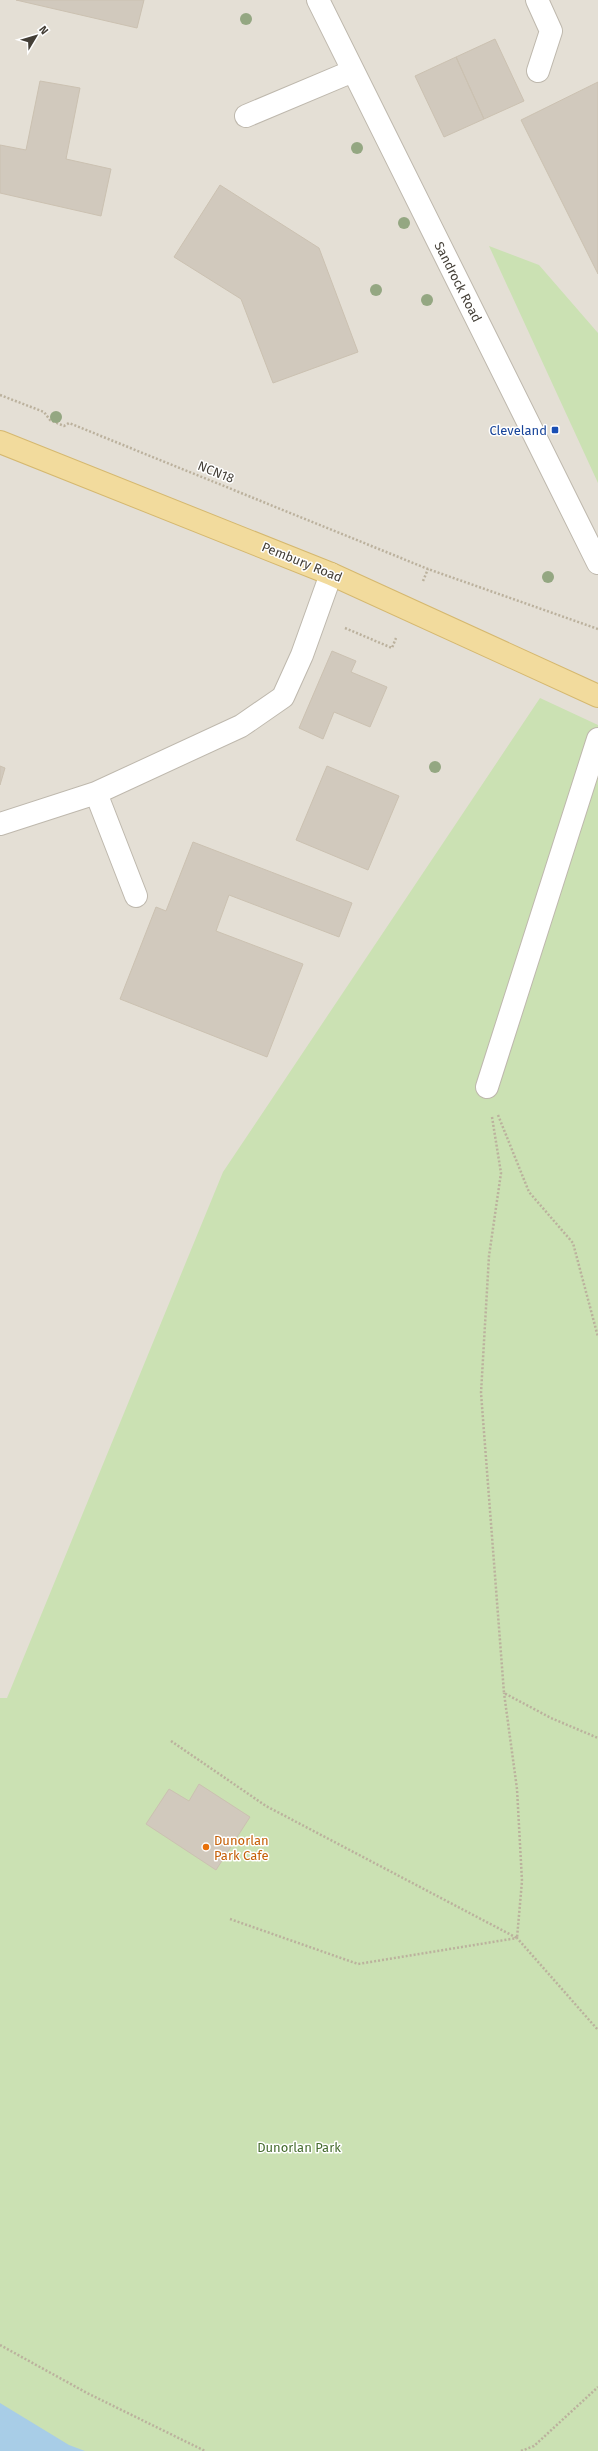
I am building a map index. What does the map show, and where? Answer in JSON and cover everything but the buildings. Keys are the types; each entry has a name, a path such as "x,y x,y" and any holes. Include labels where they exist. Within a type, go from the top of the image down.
{"main road":[{"name":"Pembury Road","path":"0,442 331,574 598,696"}],"street":[{"name":"Sandrock Road","path":"318,0 598,563"},
{"path":"537,0 551,31 538,71"},
{"path":"246,116 353,71"},
{"path":"0,824 96,793 241,726 283,697 302,655 331,574"},
{"path":"487,1087 598,739"},
{"path":"96,793 136,896"}],"path":[{"name":"NCN18","path":"0,395 44,412 50,420 64,426 69,423 428,569 598,629"},
{"path":"487,1087 529,1192 573,1243 598,1337"},
{"path":"487,1087 501,1172 488,1256 481,1393 504,1693 517,1789 522,1881 517,1938"},
{"path":"504,1693 551,1718 598,1738"},
{"path":"171,1741 266,1806 517,1938 598,2030"},
{"path":"230,1919 358,1964 517,1938"},
{"path":"0,2345 87,2393 205,2451"},
{"path":"521,2451 534,2446 598,2387"}],"shaded area":[{"path":"0,0 598,0 598,1989 0,1718"}],"green space":[{"path":"489,246 539,265 598,333 598,483"},
{"name":"Dunorlan Park","path":"540,698 598,725 598,2451 0,2451 0,1698 7,1698 223,1172"}],"water":[{"path":"0,2403 69,2445 85,2451 0,2451"}],"place":[{"name":"Cleveland","path":"555,430"},
{"name":"Dunorlan Park Cafe","path":"206,1847"}]}
